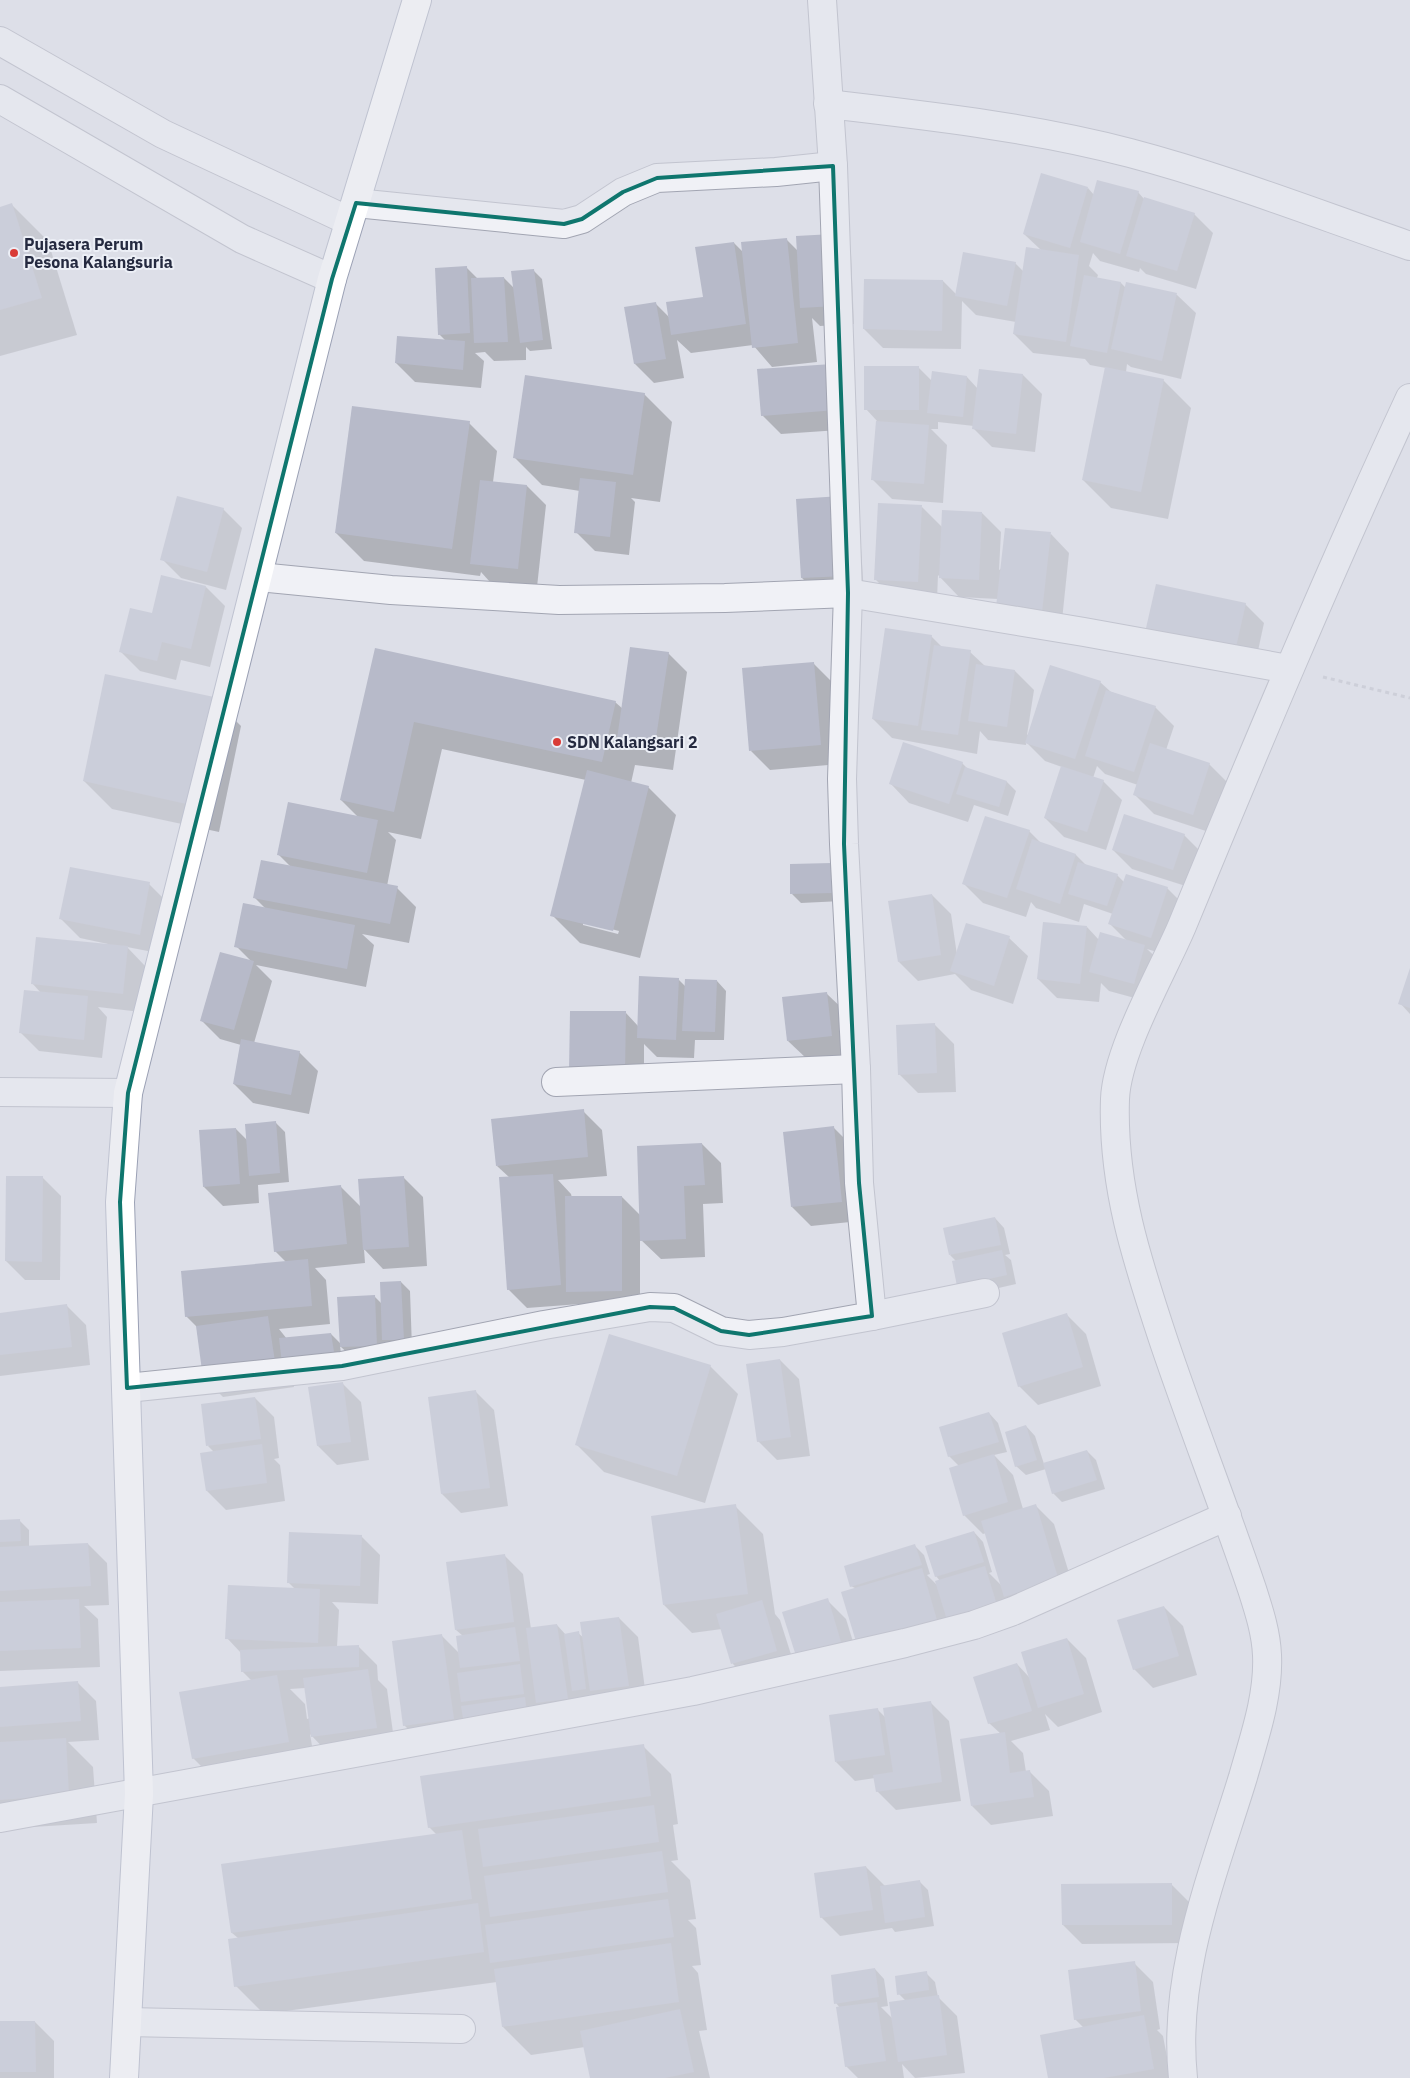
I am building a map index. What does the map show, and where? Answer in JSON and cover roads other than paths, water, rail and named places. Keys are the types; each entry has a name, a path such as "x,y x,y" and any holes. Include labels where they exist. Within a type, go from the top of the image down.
{"main road":[{"path":"124,2078 139,1794 120,1202 128,1093 259,577 332,279 417,0"}],"street":[{"path":"822,0 833,166 848,593 842,779 844,844 860,1183 872,1316"},
{"path":"0,41 163,134 353,212 564,224 582,219 623,192 657,178 776,172 833,166"},
{"path":"0,99 242,239 332,279"},
{"path":"828,104 957,120 1046,134 1131,154 1410,246"},
{"path":"1183,2078 1180,2049 1188,1965 1195,1928 1256,1730 1266,1676 1267,1655 1262,1620 1227,1516 1176,1378 1128,1230 1122,1200 1115,1096 1122,1065 1140,1017 1174,946 1288,669 1410,398"},
{"path":"259,577 391,590 559,600 725,598 848,593 1084,632 1288,669"},
{"path":"556,1082 856,1069"},
{"path":"0,1092 128,1093"},
{"path":"127,1388 342,1366 544,1325 650,1308 674,1308 721,1331 749,1335 783,1332 985,1293"},
{"path":"0,1818 693,1691 905,1643 974,1625 1013,1611 1227,1516"},
{"path":"127,2022 460,2029"}],"place":[{"name":"Pujasera Perum Pesona Kalangsuria","path":"14,253"},
{"name":"SDN Kalangsari 2","path":"557,742"}]}
